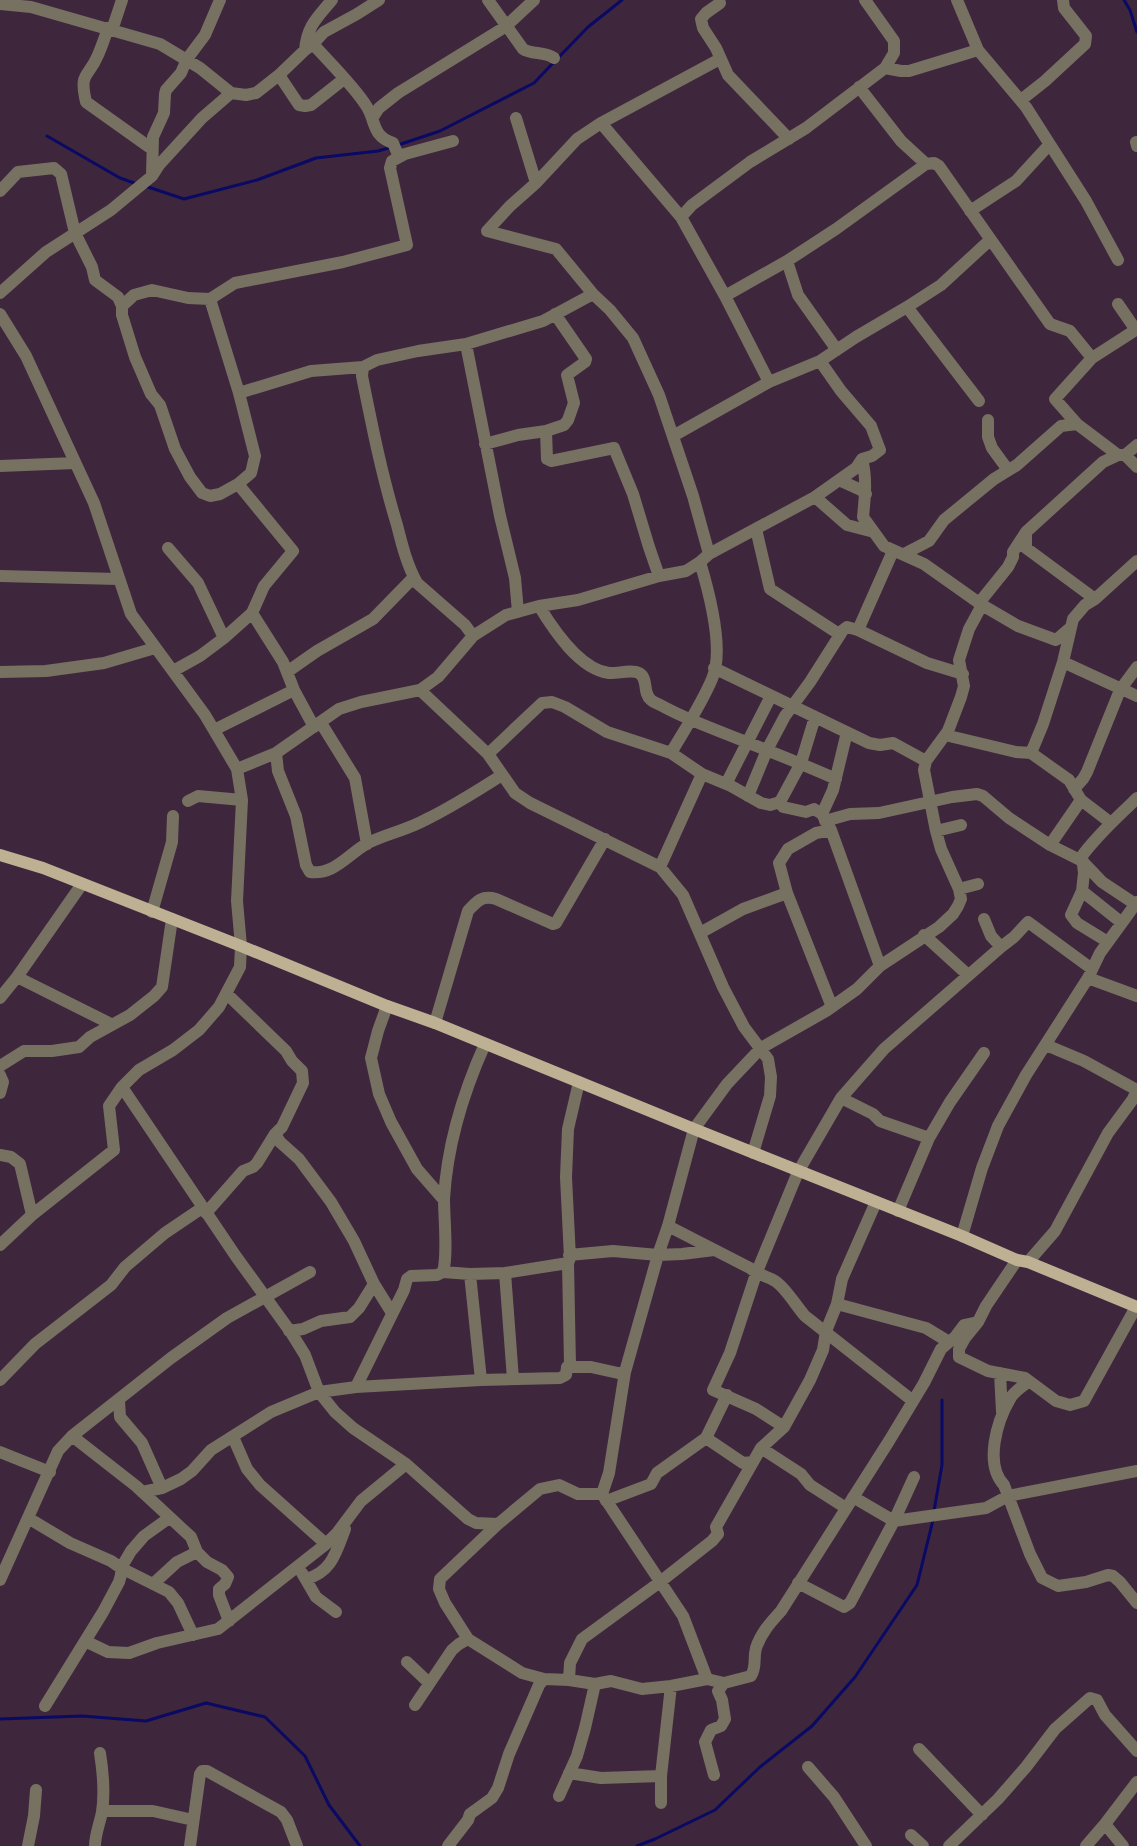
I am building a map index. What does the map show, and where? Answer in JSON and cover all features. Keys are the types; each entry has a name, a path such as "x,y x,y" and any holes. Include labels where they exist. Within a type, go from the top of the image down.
{"main road":[{"path":"0,855 43,868 387,1006 435,1023 694,1130 1137,1307"}],"street":[{"path":"122,0 98,56 83,78 82,88 86,102 152,149"},
{"path":"152,176 153,137 164,113 164,94 181,73 187,59 205,35 220,0"},
{"path":"332,0 306,34 309,47 344,79 372,110 372,124 385,140 393,143 400,157"},
{"path":"0,4 31,7 160,44 187,59 231,92 246,95 256,93 279,75 324,32 378,0"},
{"path":"488,0 522,50 529,53 549,55 554,58"},
{"path":"372,110 505,26 534,0"},
{"path":"681,217 692,205 750,162 806,128 885,68 894,53 894,41 864,0"},
{"path":"956,0 978,50 1020,100 1086,201 1118,260"},
{"path":"1020,100 1046,81 1085,44 1086,36 1064,8 1063,0"},
{"path":"720,3 701,19 703,28 716,48 728,75 789,139"},
{"path":"885,68 901,72 909,71 978,50"},
{"path":"671,753 713,678 717,652 705,558 674,436 659,395 633,338 610,310 592,294 556,249 487,231 578,139 601,123 720,59"},
{"path":"279,75 299,105 305,106 311,105 344,79"},
{"path":"858,87 902,141 926,164"},
{"path":"0,293 46,252 111,210 152,176 159,165 202,118 231,92"},
{"path":"516,118 536,183"},
{"path":"601,123 681,217 725,296 769,382"},
{"path":"122,306 134,295 152,290 188,298 210,299 235,283 343,262 407,245 390,168 392,161 405,154 453,141"},
{"path":"970,211 1016,181 1049,145"},
{"path":"725,296 787,261 836,229 926,164 934,163 939,166 1050,324 1070,331 1092,358"},
{"path":"0,191 18,172 54,168 60,174 75,233 92,267 95,280 118,297 135,358 151,394 160,405 175,449 190,477 202,493 210,496 220,494 238,484 251,473 255,456 240,393 210,299"},
{"path":"674,436 769,382 820,361 941,285 990,240"},
{"path":"787,261 798,295 837,350"},
{"path":"240,393 311,371 363,367 377,360 418,350 466,344 543,321 592,294"},
{"path":"1118,304 1137,329 1092,358 1055,399 1077,424 1122,455 1137,468"},
{"path":"907,307 979,401"},
{"path":"0,314 26,356 94,503 131,614 214,730 237,768 242,800 237,901 241,946 240,967 220,1007 200,1030 173,1050 139,1070 122,1087 109,1106 114,1150 32,1216 0,1245"},
{"path":"485,444 518,435 546,431 564,425 568,420 574,403 567,375 585,362 586,359 555,314"},
{"path":"466,344 500,516 515,578 518,612"},
{"path":"237,768 276,753 340,709 361,702 420,690 438,677 473,636 506,615 539,606 578,600 660,576 686,571 705,558 815,497 856,468 862,459 879,452 880,447 871,426 840,391 820,361"},
{"path":"363,367 362,376 383,478 405,554 414,577 417,583 465,625 473,636"},
{"path":"1061,426 1064,409"},
{"path":"988,420 988,437 992,448 1008,470"},
{"path":"858,630 898,553 929,541 944,520 994,479 1017,465 1061,426 1077,424"},
{"path":"546,431 547,459 551,461 614,448 633,494 660,576"},
{"path":"706,1679 684,1616 604,1498 625,1372 694,1130 727,1084 761,1048 832,1007 857,989 880,966 939,926 953,914 961,898 959,889 941,849 924,770 926,761 945,735 962,697 964,686 960,660 969,629 980,604 1008,567 1013,557 1013,552 1026,532 1103,462 1122,455 1137,445"},
{"path":"862,459 866,494 863,517 884,546 924,564 980,604 1018,626 1056,640 1070,628"},
{"path":"0,466 75,463"},
{"path":"838,480 866,494"},
{"path":"173,671 200,656 252,613 264,586 293,551 238,484"},
{"path":"815,497 847,524 874,532"},
{"path":"756,529 770,589 839,634"},
{"path":"1026,532 1026,548 1095,599"},
{"path":"168,548 198,583 224,638"},
{"path":"1031,753 1038,739 1063,662 1073,619 1079,611 1137,561"},
{"path":"0,576 118,579"},
{"path":"287,672 317,651 373,619 414,577"},
{"path":"539,606 551,626 582,660 594,668 607,672 635,672 641,674 645,681 645,690 650,699 690,720 801,763 836,780"},
{"path":"252,613 287,672 294,690 355,778 367,844"},
{"path":"748,796 767,750 791,706 810,682 839,634 847,627 858,630 927,663 962,674"},
{"path":"0,672 46,671 104,663 155,648"},
{"path":"1063,662 1120,690 1137,696"},
{"path":"1074,789 1087,772 1120,690 1137,667"},
{"path":"714,668 869,743 880,745 893,743 926,761"},
{"path":"214,730 294,690"},
{"path":"420,690 488,754 515,793 530,803 660,866 683,895 722,987 744,1026 768,1058 772,1077 770,1096 753,1153"},
{"path":"726,784 771,696"},
{"path":"488,754 542,703 552,702 565,707 607,732 671,753 702,774 726,784 761,803 770,805 780,802 801,763 815,717"},
{"path":"826,822 847,732"},
{"path":"945,735 1016,752 1031,753 1069,780 1081,800 1110,822"},
{"path":"276,753 278,771 296,816 306,865 310,872 328,871 367,844 424,821 466,798 502,775"},
{"path":"660,866 702,774"},
{"path":"832,1007 787,893 779,863 788,849 816,833 826,822 850,814 879,813 977,794 984,796 1009,818 1050,845 1082,861 1102,882 1136,903 1100,953 1090,973 1026,1075 998,1126 982,1168 962,1236"},
{"path":"188,800 198,796 242,800"},
{"path":"1108,942 1076,923 1071,915 1082,891 1084,873 1082,856 1110,822 1119,818 1137,798"},
{"path":"1050,845 1081,800"},
{"path":"780,802 783,807 806,812 814,809 826,822 880,966"},
{"path":"152,912 172,842 173,816"},
{"path":"936,831 961,825"},
{"path":"435,1023 468,912 476,902 488,897 496,899 553,924 556,923 605,838"},
{"path":"0,998 17,977 82,884"},
{"path":"959,889 978,884"},
{"path":"1082,891 1122,923"},
{"path":"700,933 743,909 787,893"},
{"path":"0,1066 24,1051 52,1051 79,1047 90,1037 130,1015 154,996 162,987 172,919"},
{"path":"984,920 991,936 1001,947"},
{"path":"784,1427 756,1409 713,1390 730,1353 756,1274 798,1172 841,1098 884,1049 1014,937 1028,922 1090,973 1137,996"},
{"path":"924,935 968,975"},
{"path":"17,977 111,1024"},
{"path":"0,1380 35,1344 110,1285 125,1267 165,1233 204,1210 242,1171 253,1167 275,1134 282,1127 303,1083 302,1071 286,1052 227,994"},
{"path":"387,1006 378,1031 372,1058 378,1094 417,1169 444,1200"},
{"path":"443,1272 446,1177 457,1119 473,1070 485,1044"},
{"path":"1046,1045 1084,1061 1137,1090 1135,1101 1108,1133 1055,1231 1023,1261 986,1306 978,1322 958,1349 959,1356 988,1371 1025,1378 1056,1401 1070,1405 1084,1402 1137,1307"},
{"path":"898,1211 929,1138 950,1102 984,1053"},
{"path":"0,1075 3,1082 0,1093"},
{"path":"142,1492 162,1488 181,1479 212,1450 271,1412 319,1392 356,1387 560,1378 566,1375 570,1365 566,1177 568,1129 580,1082"},
{"path":"122,1087 204,1210 289,1330 304,1355 319,1392 334,1412 406,1464 468,1519 476,1523 498,1524"},
{"path":"841,1098 873,1114 880,1121 929,1138"},
{"path":"275,1134 299,1159 331,1202 354,1241 374,1284 392,1313"},
{"path":"0,1155 11,1156 20,1164 32,1216"},
{"path":"432,1186 446,1177"},
{"path":"706,1438 743,1464 752,1462 761,1448 784,1427 810,1380 823,1350 826,1331 837,1304 842,1279 876,1202"},
{"path":"668,1226 750,1268 756,1274 774,1280 785,1290 805,1316 913,1401"},
{"path":"356,1387 404,1290 407,1279 411,1276 437,1275 443,1272 470,1274 505,1273 613,1251 658,1255 714,1250"},
{"path":"0,1580 58,1451 72,1436 171,1358 227,1318 310,1272"},
{"path":"505,1273 513,1379"},
{"path":"470,1274 482,1380"},
{"path":"289,1330 303,1329 321,1321 350,1318 359,1308 374,1284"},
{"path":"837,1304 926,1328 949,1342"},
{"path":"727,1395 706,1438 657,1473 651,1484 604,1498 578,1494 559,1485 550,1485 540,1489 498,1524 440,1579 438,1584 445,1604 468,1639 522,1673 544,1679 595,1684 611,1681 642,1689 671,1686 706,1679 724,1682 751,1676 755,1669 754,1656 756,1648 765,1628 781,1611 853,1497 913,1401 941,1349 964,1325 978,1322"},
{"path":"568,1367 591,1367 618,1373 625,1372"},
{"path":"1000,1373 1002,1417"},
{"path":"1025,1378 1026,1383 1010,1398 993,1442 997,1477 1004,1485 1030,1554 1042,1578 1058,1586 1086,1582 1108,1575 1113,1576 1137,1603"},
{"path":"119,1400 120,1417 142,1443 162,1488"},
{"path":"72,1436 115,1468 142,1492 191,1537 197,1552 207,1562 222,1570 228,1576 225,1584 219,1589 218,1595 229,1621"},
{"path":"232,1437 247,1469 260,1485 326,1544"},
{"path":"761,1448 801,1474 810,1485 846,1508"},
{"path":"569,1680 570,1663 582,1639 660,1582 712,1541 718,1534 716,1526 761,1448"},
{"path":"0,1452 50,1472"},
{"path":"85,1641 108,1652 129,1654 157,1643 218,1629 326,1544 351,1516 361,1501 406,1464"},
{"path":"853,1497 894,1521 986,1508 1008,1496 1137,1471"},
{"path":"798,1582 837,1605 847,1606 894,1521 914,1478"},
{"path":"306,1579 317,1576 327,1568 351,1516"},
{"path":"28,1518 70,1543 111,1561 120,1568 169,1592 178,1603 193,1635"},
{"path":"46,1706 119,1582 120,1568 130,1551 144,1536 169,1518"},
{"path":"153,1584 177,1562 197,1552"},
{"path":"298,1567 316,1596 336,1612"},
{"path":"414,1705 452,1650 468,1639"},
{"path":"407,1662 429,1684"},
{"path":"448,1846 468,1820 470,1814 492,1798 498,1788 515,1740 539,1685 544,1679"},
{"path":"714,1775 705,1742 711,1730 721,1726 725,1719 722,1700 718,1690 724,1682"},
{"path":"559,1796 577,1756 595,1684"},
{"path":"662,1803 661,1776 671,1686"},
{"path":"948,1846 998,1799 1026,1767 1055,1729 1090,1698 1096,1700 1105,1715 1137,1751"},
{"path":"919,1749 982,1815"},
{"path":"95,1846 95,1837 102,1811 104,1775 100,1753"},
{"path":"808,1767 834,1797 866,1846"},
{"path":"190,1846 200,1774 202,1771 206,1771 280,1812 287,1820 297,1846"},
{"path":"569,1773 602,1778 661,1776"},
{"path":"1086,1846 1137,1782"},
{"path":"28,1846 34,1816 36,1790"},
{"path":"102,1811 153,1810 193,1820"},
{"path":"1105,1824 1122,1846"},
{"path":"911,1835 923,1846"}],"waterway":[{"path":"558,58 588,27 622,0"},
{"path":"1124,0 1130,10 1137,32"},
{"path":"398,145 440,131 534,83 554,62"},
{"path":"47,136 120,178 137,184"},
{"path":"145,186 184,199 257,180 316,158 378,151 392,147"},
{"path":"934,1511 942,1465 942,1400"},
{"path":"637,1846 715,1810 760,1767 812,1726 855,1677 917,1585 933,1520"},
{"path":"0,1719 82,1716 146,1721 206,1703 265,1717 305,1756 329,1805 360,1846"}]}
